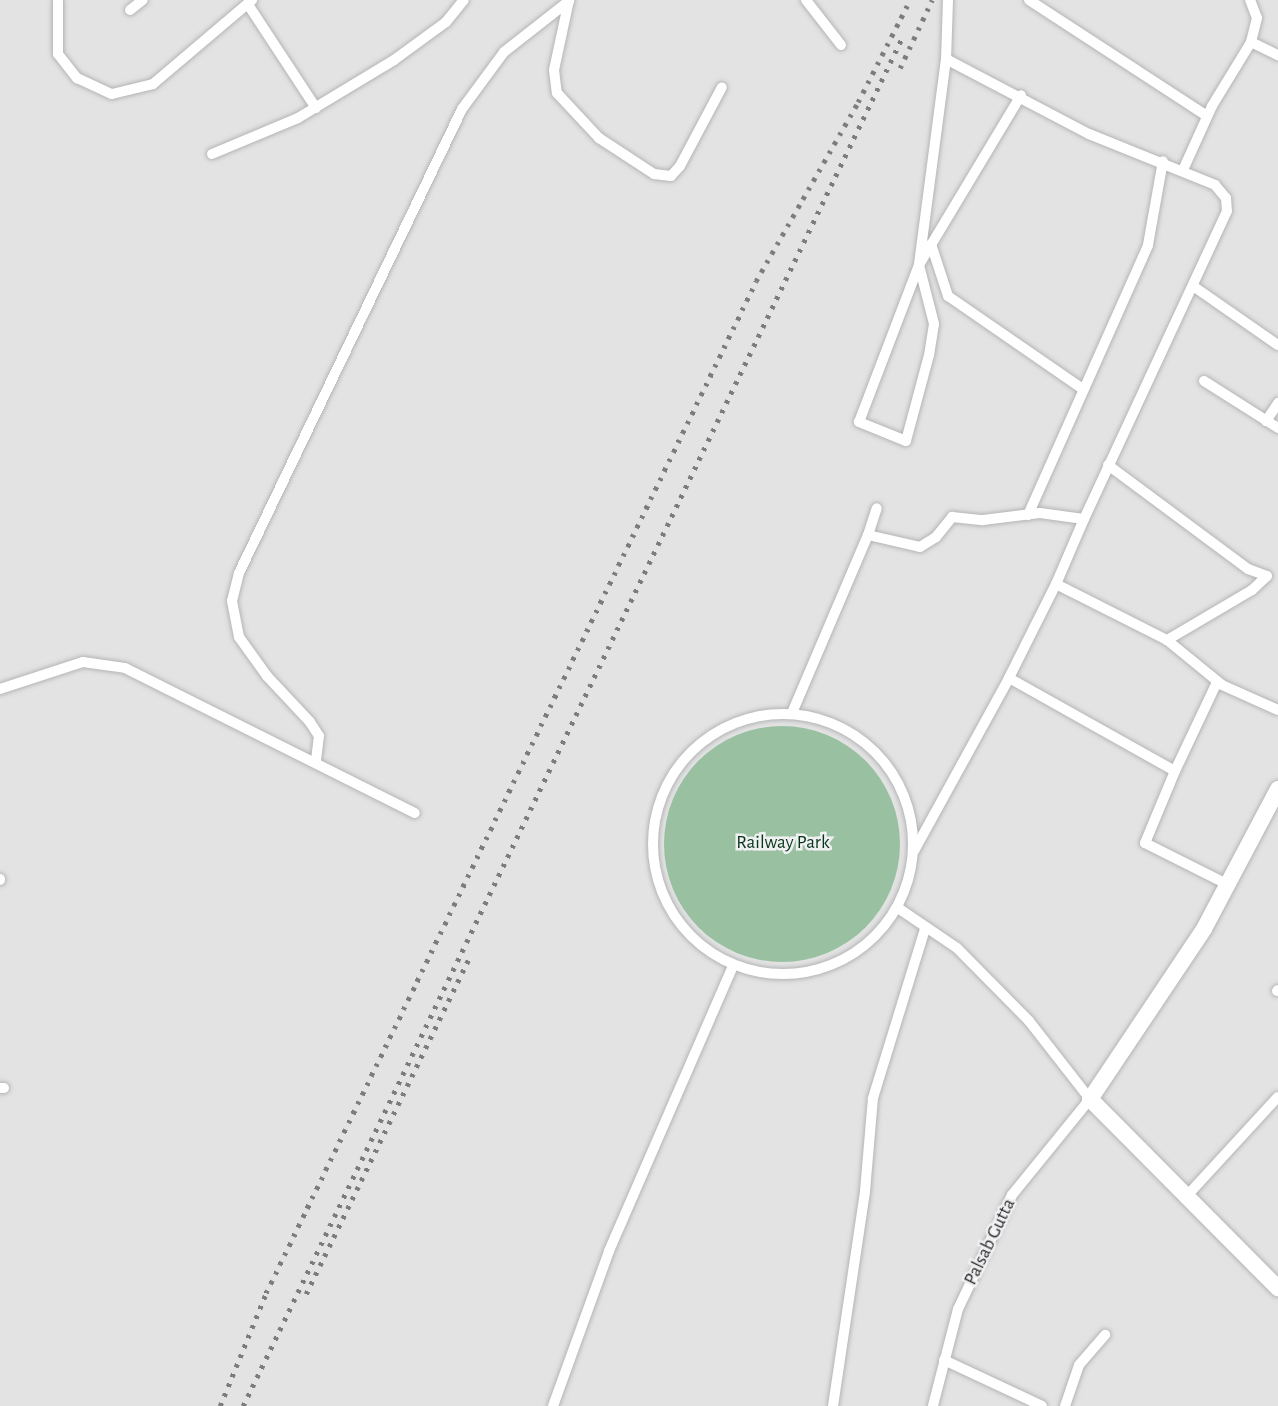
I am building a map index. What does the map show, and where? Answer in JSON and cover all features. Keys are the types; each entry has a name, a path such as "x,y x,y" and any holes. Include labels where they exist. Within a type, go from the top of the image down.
{"street":[{"path":"58,0 58,54 77,78 112,94 153,84 251,3 316,108"},
{"path":"130,10 143,0"},
{"path":"212,154 316,108 424,40 464,0"},
{"path":"569,0 554,70 557,93 599,138 654,174 671,176 680,166 722,87"},
{"path":"316,760 319,736 310,722 267,676 239,637 232,601 239,573 462,109 504,52 569,0"},
{"path":"806,0 841,45"},
{"path":"948,0 946,60 919,265 934,324 905,441 859,422 919,265 1021,95"},
{"path":"1029,0 1207,116"},
{"path":"1184,170 1207,116 1251,42 1257,18 1250,0"},
{"path":"1251,42 1278,55"},
{"path":"914,851 910,811 894,773 855,736 832,722 792,713 741,720 711,735 685,757 667,784 655,816 652,849 657,882 673,917 699,946 733,966 784,975 826,968 863,947 898,908 914,851 1009,678 1056,583 1227,211 1226,198 1215,185 1184,170 1089,134 1021,95 946,60"},
{"path":"1028,515 1148,244 1163,162"},
{"path":"931,244 948,296 1083,389"},
{"path":"1193,286 1278,345"},
{"path":"1205,381 1278,428"},
{"path":"1266,421 1278,403"},
{"path":"1108,465 1248,569 1278,582"},
{"path":"792,713 868,536 877,508"},
{"path":"868,536 920,547 936,537 952,517 983,520 1028,515 1084,519"},
{"path":"1167,640 1252,590 1267,576"},
{"path":"1056,583 1167,640 1217,682 1278,710"},
{"path":"0,689 83,662 125,667 316,760 415,813"},
{"path":"1009,678 1175,771"},
{"path":"1217,682 1145,843 1227,884"},
{"path":"1090,1099 1204,929 1278,789"},
{"path":"898,908 925,929 957,948 1011,1003 1090,1099 1185,1198 1278,1288"},
{"path":"833,1406 865,1191 873,1098 925,929"},
{"path":"553,1406 609,1251 733,966"},
{"path":"1185,1198 1278,1097"},
{"name":"Palsab Gutta","path":"933,1406 958,1309 1012,1195 1090,1099"},
{"path":"1065,1406 1079,1365 1105,1335"},
{"path":"944,1360 1042,1406"}],"green space":[{"name":"Railway Park","path":"782,726 805,728 838,740 857,753 873,769 886,788 895,810 900,844 898,867 886,900 873,919 857,935 838,948 816,957 782,962 759,960 726,948 707,935 691,919 678,900 669,878 664,844 666,821 678,788 691,769 707,753 726,740 748,731"}],"railway":[{"path":"220,1406 266,1293 756,281 858,102 910,0"},
{"path":"900,68 932,0"},
{"path":"243,1406 902,38"},
{"path":"306,1294 471,954"}]}
